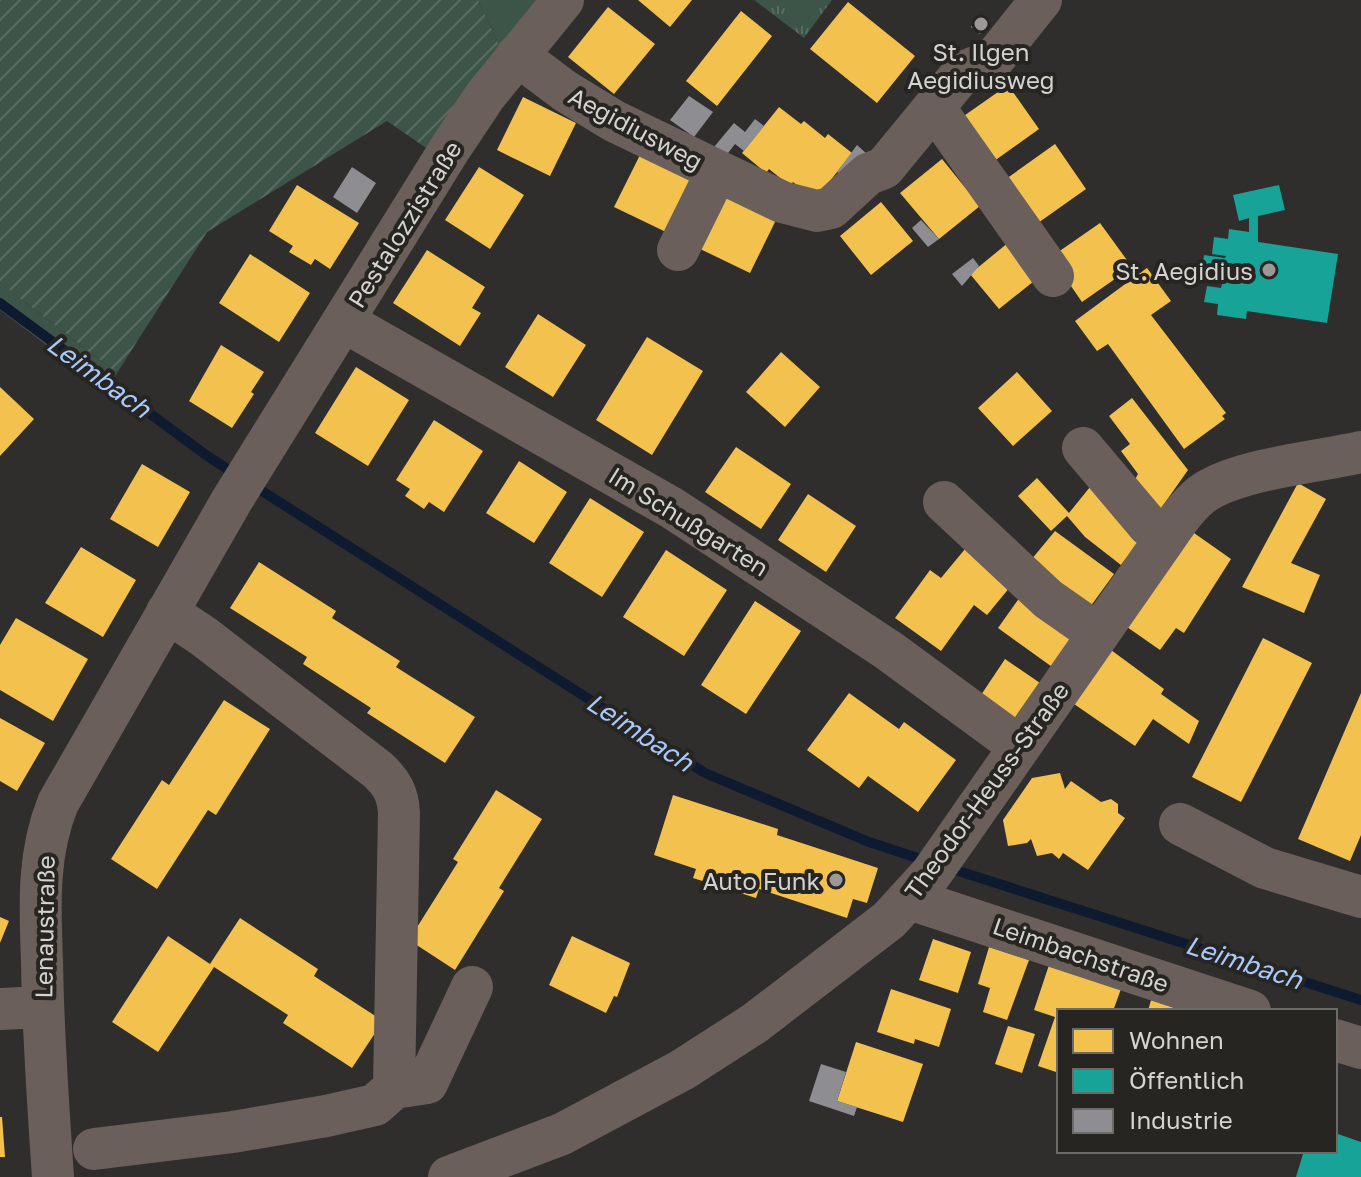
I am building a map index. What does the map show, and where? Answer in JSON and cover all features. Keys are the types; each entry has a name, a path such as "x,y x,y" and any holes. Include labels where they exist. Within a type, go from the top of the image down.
{"street":[{"name":"Pestalozzistraße","path":"258,457 485,96 563,0"},
{"name":"Aegidiusweg","path":"517,55 599,112 782,202 817,211 831,208 868,174 884,168 963,72 993,60 1041,0"},
{"path":"934,107 1053,276"},
{"name":"Aegidiusweg","path":"678,250 717,171"},
{"name":"Im Schußgarten","path":"343,321 672,508 888,650 1019,746"},
{"path":"1083,448 1148,525 1166,537"},
{"name":"Theodor-Heuss-Straße","path":"449,1177 562,1134 682,1070 755,1023 872,935 920,886 1166,537 1199,497 1219,485 1253,474 1361,452"},
{"name":"Lenaustraße","path":"53,1177 42,1007 40,873 50,825 63,791 258,457"},
{"path":"944,502 1048,599 1098,634"},
{"path":"167,612 328,731 378,770 392,785 399,813 394,1088"},
{"path":"1180,824 1265,868 1361,897"},
{"name":"Leimbachstraße","path":"920,886 1245,1009"},
{"path":"94,1149 233,1132 326,1116 375,1105 394,1088 427,1083 472,987"},
{"path":"0,1009 42,1007"},
{"path":"1337,1041 1361,1048"}],"green space":[{"path":"0,0 478,0 501,49 429,150 387,121 207,232 117,373 0,283"},
{"path":"478,0 540,0 501,49"},
{"path":"754,0 832,0 804,38"},
{"path":"0,283 117,373 106,390 0,310"}],"building: Wohnen":[{"path":"638,0 692,0 670,27"},
{"path":"848,2 915,56 877,103 810,49"},
{"path":"608,7 655,44 614,94 568,57"},
{"path":"741,11 772,36 717,106 686,81"},
{"name":"St. Ilgen Aegidiusweg","path":"981,15 990,21 980,34 971,27"},
{"path":"1008,85 1039,129 990,164 958,120"},
{"path":"523,97 576,123 550,176 497,150"},
{"path":"779,107 825,138 828,134 852,153 815,200 793,182 790,186 769,169 766,173 742,153"},
{"path":"1055,144 1086,189 1038,223 1006,179"},
{"path":"641,153 694,180 668,233 614,207"},
{"path":"942,159 980,206 939,239 900,193"},
{"path":"479,167 524,195 490,249 445,220"},
{"path":"297,185 359,223 330,269 315,259 311,265 289,252 293,246 269,231"},
{"path":"722,194 776,220 750,273 696,247"},
{"path":"881,202 913,241 871,275 840,236"},
{"path":"1100,223 1132,267 1082,302 1051,257"},
{"path":"1009,242 1039,277 999,309 970,274"},
{"path":"427,250 485,287 472,308 481,313 460,346 393,303"},
{"path":"250,254 310,293 279,342 219,303"},
{"path":"1147,268 1171,301 1151,315 1226,413 1222,416 1225,419 1184,449 1108,344 1097,351 1075,321"},
{"path":"538,314 586,345 553,397 505,367"},
{"path":"647,337 703,371 652,455 596,420"},
{"path":"221,345 264,372 232,428 189,401"},
{"path":"781,352 820,387 785,427 746,392"},
{"path":"356,367 409,400 368,466 315,433"},
{"path":"1017,372 1052,411 1013,446 978,408"},
{"path":"0,387 34,419 0,456"},
{"path":"1132,398 1188,470 1157,514 1133,483 1138,474 1121,451 1130,444 1109,416"},
{"path":"434,420 483,451 444,512 429,502 424,509 405,496 410,489 396,480"},
{"path":"736,447 791,484 761,529 705,492"},
{"path":"519,461 567,492 534,543 486,513"},
{"path":"142,464 190,492 158,547 110,519"},
{"path":"1037,478 1069,513 1090,487 1147,531 1121,565 1085,537 1067,516 1051,531 1018,496"},
{"path":"1298,483 1326,499 1291,563 1320,575 1304,613 1242,587"},
{"path":"808,494 856,526 826,572 778,540"},
{"path":"590,498 644,532 602,597 549,563"},
{"path":"1055,531 1114,574 1085,614 1026,566"},
{"path":"1194,533 1231,559 1184,633 1176,628 1160,650 1127,627"},
{"path":"970,543 1015,581 987,615 974,605 941,651 895,618 930,570 941,578"},
{"path":"81,547 136,580 103,637 45,603"},
{"path":"666,550 727,590 684,656 623,617"},
{"path":"259,562 336,611 332,618 400,661 396,667 475,717 445,763 367,713 371,708 303,664 307,657 230,608"},
{"path":"1020,597 1077,637 1055,669 998,628"},
{"path":"755,601 801,631 746,714 701,685"},
{"path":"16,618 88,659 53,721 0,690 0,645"},
{"path":"1263,638 1312,663 1241,802 1192,777"},
{"path":"1111,650 1164,689 1161,694 1199,721 1189,744 1153,719 1135,746 1074,704"},
{"path":"1005,659 1040,683 1015,719 981,695"},
{"path":"849,693 899,729 904,722 956,760 918,812 868,776 859,788 807,750"},
{"path":"1361,693 1361,835 1350,861 1298,839"},
{"path":"224,700 270,729 216,815 208,810 157,889 111,859 162,780 169,785"},
{"path":"0,718 45,743 17,791 0,781"},
{"path":"1060,773 1065,789 1071,781 1101,802 1111,799 1118,804 1118,813 1125,818 1088,870 1063,853 1059,859 1052,853 1037,856 1031,839 1027,843 1008,846 1003,820 1032,778"},
{"path":"496,790 542,819 499,888 504,891 455,970 409,940 458,862 453,859"},
{"path":"673,795 778,829 777,835 878,868 867,903 853,899 847,918 759,889 756,898 693,878 696,869 654,855"},
{"path":"0,917 9,921 0,943"},
{"path":"240,918 318,969 314,976 383,1021 352,1068 283,1023 288,1015 214,967 158,1052 112,1022 168,936 210,964"},
{"path":"572,936 630,963 617,997 614,996 606,1013 549,985"},
{"path":"933,939 971,952 958,993 919,980"},
{"path":"989,947 1029,960 1007,1020 983,1012 990,988 978,984"},
{"path":"1049,965 1121,989 1114,1009 1057,1009 1057,1072 1038,1066 1055,1017 1034,1010"},
{"path":"891,989 951,1009 939,1047 915,1039 914,1044 877,1032"},
{"path":"1151,1000 1178,1009 1149,1009"},
{"path":"1008,1026 1035,1034 1022,1073 995,1064"},
{"path":"856,1042 923,1064 903,1122 837,1101"},
{"path":"2,1117 5,1157 0,1157"}],"building: Öffentlich":[{"name":"St. Aegidius","path":"1279,185 1285,210 1258,216 1258,242 1338,254 1327,323 1247,311 1246,319 1217,315 1218,304 1204,302 1207,286 1221,288 1222,284 1200,281 1204,255 1226,256 1212,254 1214,237 1228,239 1229,229 1249,232 1249,218 1239,221 1233,195"},
{"path":"1337,1134 1361,1142 1361,1177 1296,1177 1303,1154 1337,1153"}],"building: Industrie":[{"path":"689,96 713,112 694,137 670,120"},
{"path":"755,119 764,126 744,151 735,144 725,157 714,147 734,123 745,132"},
{"path":"857,145 867,154 847,180 837,172"},
{"path":"352,167 376,183 357,213 333,197"},
{"path":"921,220 939,239 928,247 912,228"},
{"path":"973,258 979,266 962,286 952,274"},
{"path":"821,1064 846,1072 837,1101 857,1107 854,1116 809,1101"}],"waterway":[{"name":"Leimbach","path":"0,303 238,476"},
{"name":"Leimbach","path":"251,484 705,773 869,842 930,862"},
{"name":"Leimbach","path":"949,868 1361,1000"}],"place":[{"name":"St. Ilgen Aegidiusweg","path":"981,24"},
{"name":"St. Aegidius","path":"1269,270"},
{"name":"Auto Funk","path":"836,880"}]}
